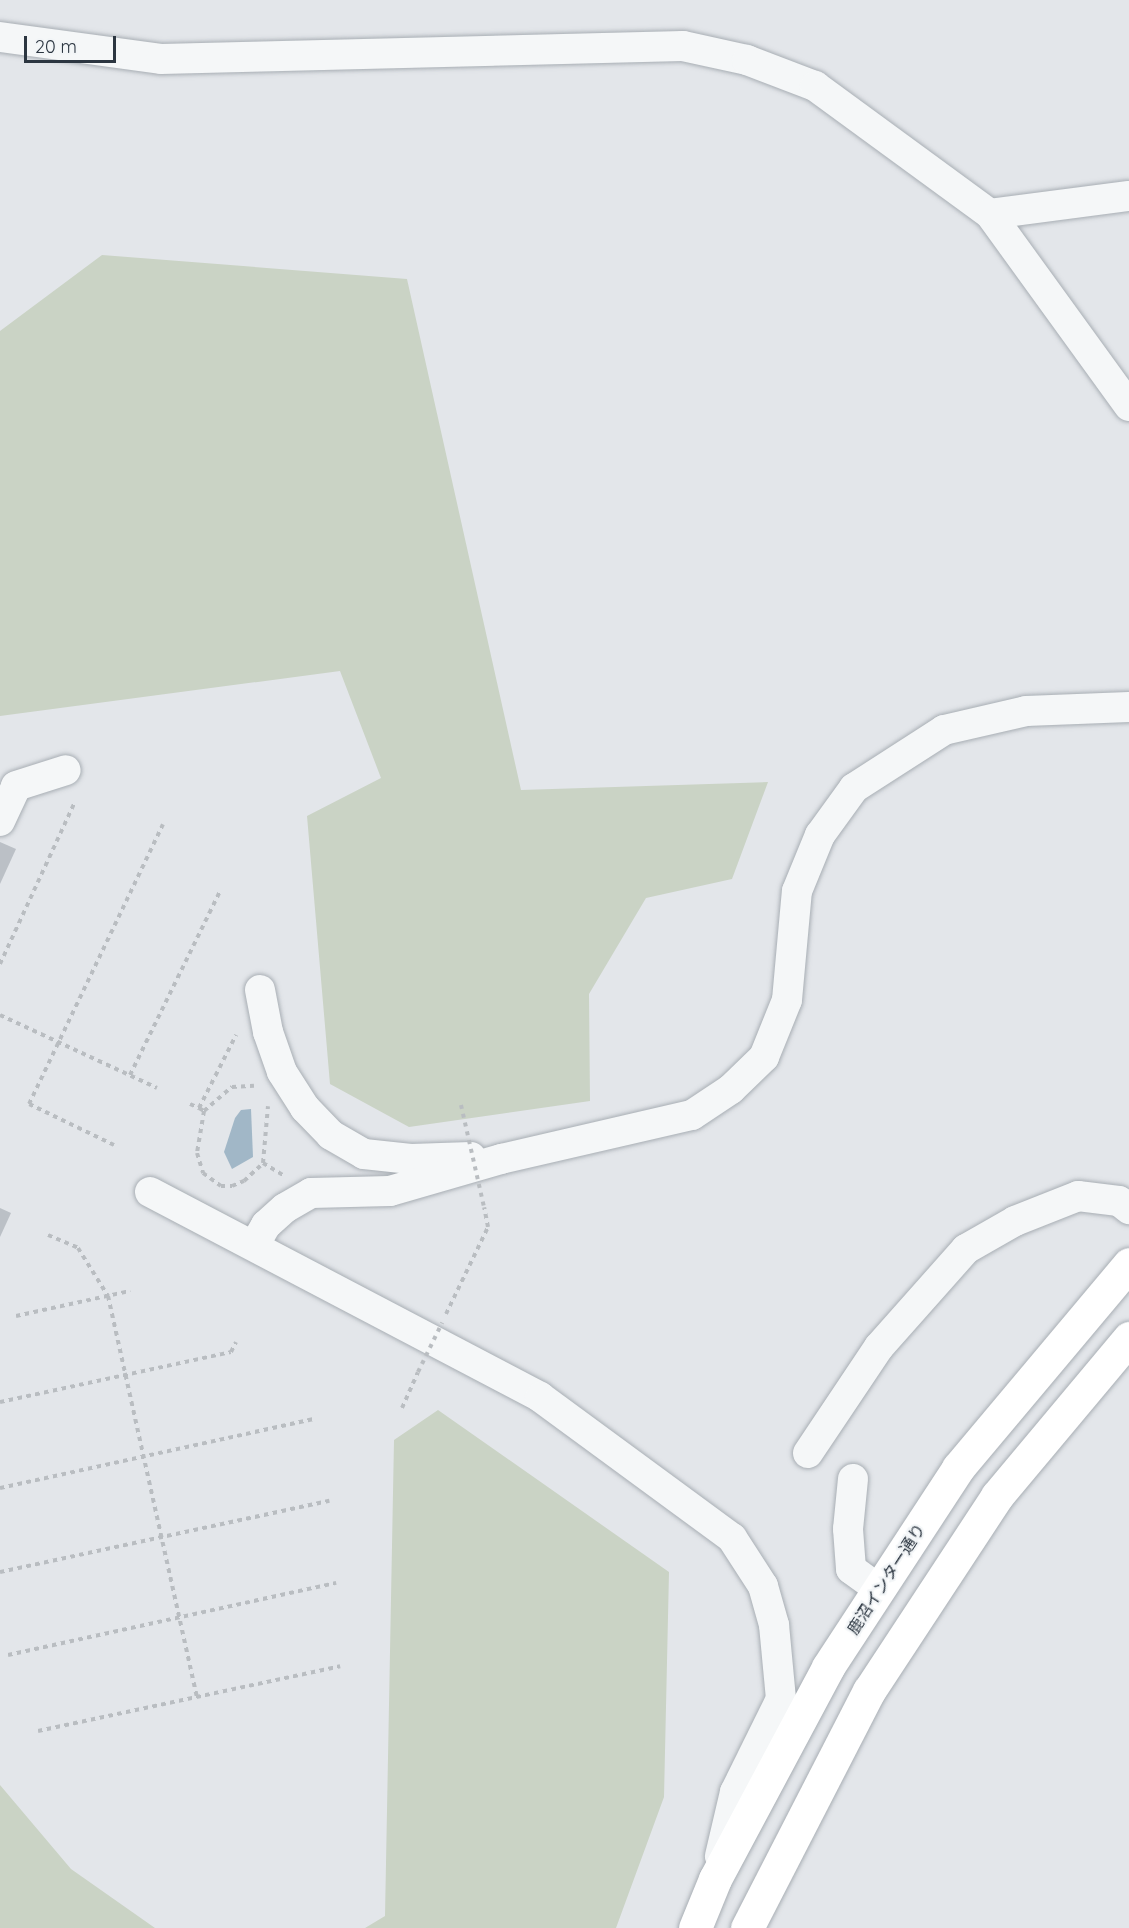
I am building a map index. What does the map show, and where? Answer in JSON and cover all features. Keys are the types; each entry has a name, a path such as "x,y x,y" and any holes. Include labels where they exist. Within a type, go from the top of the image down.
{"main road":[{"name":"鹿沼インター通り","path":"695,1928 715,1880 828,1667 958,1467 1129,1264"},
{"path":"747,1928 875,1682 997,1496 1129,1338"}],"street":[{"path":"0,37 161,59 682,46 747,60 814,86 990,214 1129,406"},
{"path":"990,214 1129,196"},
{"path":"255,1244 266,1226 285,1208 311,1193 390,1191 501,1160 692,1115 731,1089 764,1057 787,1000 797,891 820,835 854,788 944,730 1026,711 1129,707"},
{"path":"0,821 16,786 66,770"},
{"path":"261,990 268,1032 282,1072 305,1108 331,1135 364,1154 501,1160"},
{"path":"150,1192 255,1244 540,1398 732,1538 763,1586 775,1634 781,1699 735,1792 715,1880"},
{"path":"808,1453 879,1347 966,1249 1015,1221 1078,1196 1119,1201 1129,1209"},
{"path":"853,1479 848,1529 851,1569 879,1589"}],"path":[{"path":"0,964 75,802"},
{"path":"114,1144 29,1104 163,824"},
{"path":"130,1075 220,891"},
{"path":"0,1015 157,1088"},
{"path":"199,1108 241,1025"},
{"path":"259,1089 250,1084 232,1087 204,1111 196,1145 199,1162 210,1181 232,1186 244,1181 263,1163 269,1104 265,1096"},
{"path":"190,1104 204,1111"},
{"path":"402,1407 488,1227 461,1105"},
{"path":"48,1235 78,1248 108,1296 197,1697"},
{"path":"16,1316 130,1291"},
{"path":"0,1402 231,1352 236,1342"},
{"path":"0,1488 313,1419"},
{"path":"0,1572 329,1500"},
{"path":"8,1655 336,1583"},
{"path":"38,1731 340,1666"}],"green space":[{"path":"102,255 407,279 521,790 768,782 732,879 646,898 589,994 590,1101 409,1127 330,1084 307,816 381,778 340,671 0,716 0,331"},
{"path":"438,1410 669,1572 664,1797 616,1928 365,1928 385,1916 394,1440"},
{"path":"0,1785 71,1869 155,1928 0,1928"}],"water":[{"path":"251,1109 253,1157 232,1169 224,1152 235,1118 241,1110"}],"building":[{"path":"0,842 16,849 0,884"},
{"path":"0,1208 11,1213 0,1237"}]}
